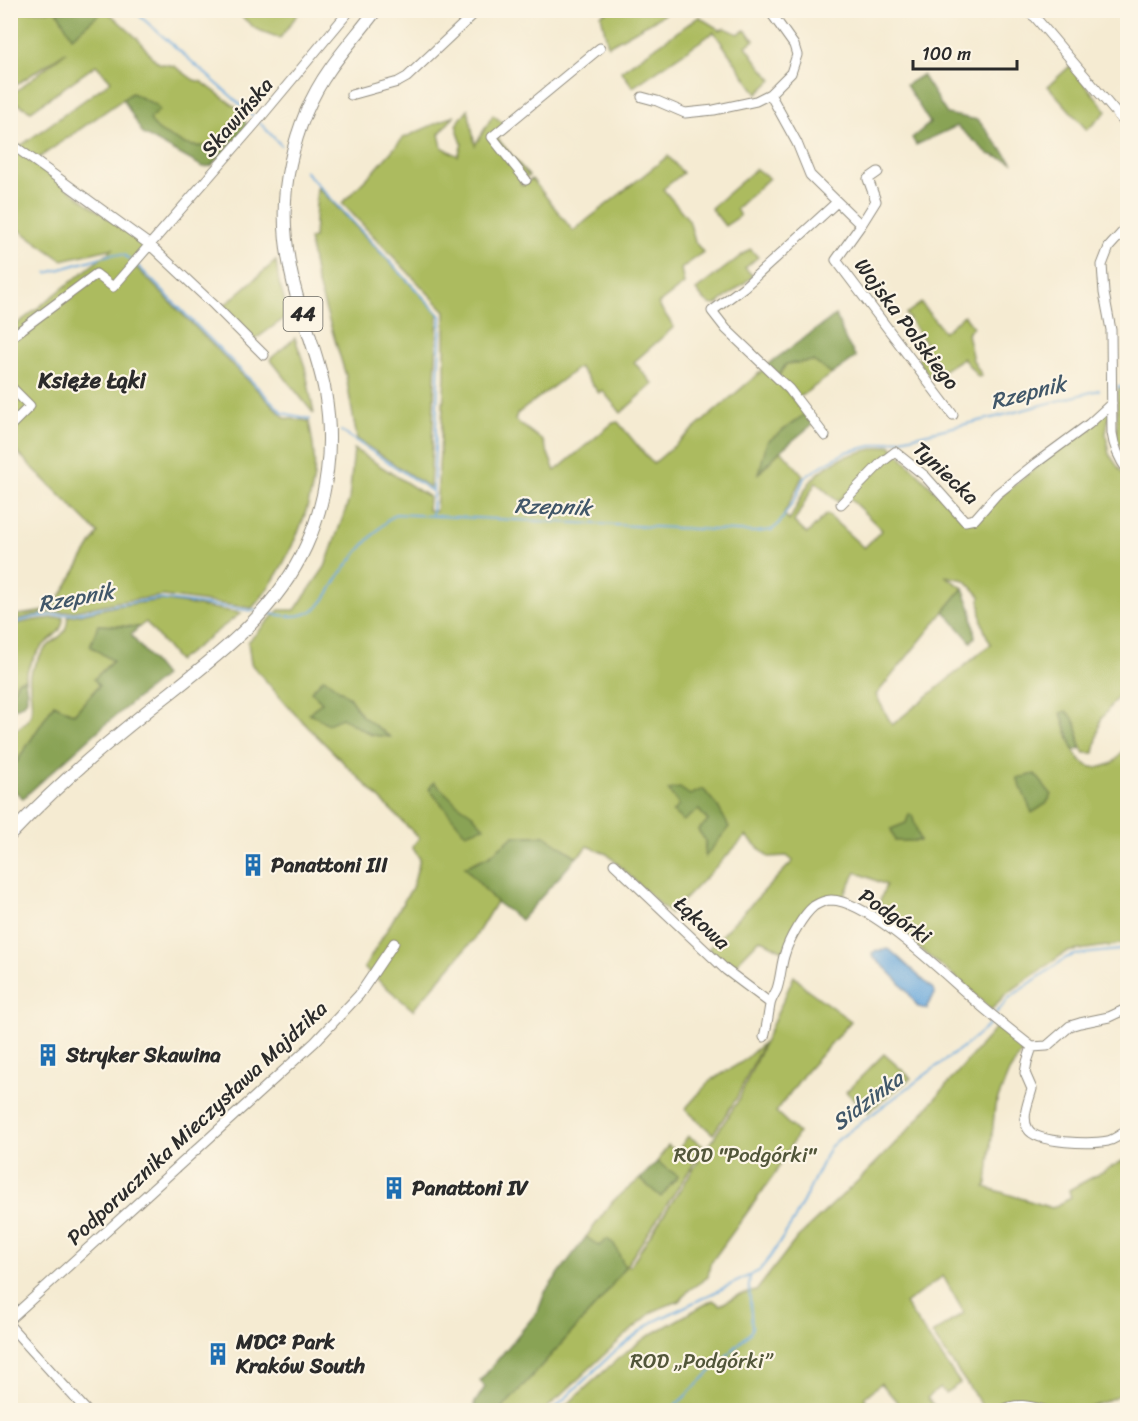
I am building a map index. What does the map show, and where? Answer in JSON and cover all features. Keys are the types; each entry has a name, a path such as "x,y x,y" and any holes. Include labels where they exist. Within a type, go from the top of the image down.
{"main road":[{"name":"44","path":"10,835 87,761 256,621 290,576 312,534 324,490 329,449 329,422 325,391 288,257 285,209 290,166 307,112 317,90 330,69 376,10"},
{"name":"44","path":"362,29 381,10"}],"street":[{"name":"Skawińska","path":"10,338 96,274 113,287 258,121 350,10"},
{"path":"351,95 398,82 407,77 478,10"},
{"path":"642,97 657,100 685,113 714,111 756,101 770,94 790,74 797,55 794,45 769,10"},
{"path":"1025,10 1038,14 1128,128"},
{"path":"526,180 492,137 600,48"},
{"name":"Wojska Polskiego","path":"770,94 797,143 810,175 861,225"},
{"path":"10,143 150,245 264,355"},
{"name":"Wojska Polskiego","path":"878,172 868,179 876,201 836,260 953,416"},
{"path":"825,436 789,389 726,328 712,311 744,286 837,202"},
{"path":"1128,226 1109,247 1102,265 1104,293 1111,330 1112,434 1117,454 1128,471"},
{"path":"10,386 34,410 10,426"},
{"name":"Tyniecka","path":"842,504 882,462 896,452 925,476 965,521 975,519 997,494 1089,424 1112,394"},
{"name":"Łąkowa","path":"614,864 726,970 770,1003"},
{"name":"Podgórki","path":"764,1037 770,1003 777,988 785,952 809,911 829,900 845,903 883,924 1032,1047"},
{"name":"Podporucznika Mieczysława Majdzika","path":"10,1319 315,1042 359,994 394,943"},
{"path":"1128,1008 1109,1017 1070,1026 1047,1046 1032,1047 1025,1073 1032,1089 1024,1116 1028,1130 1040,1138 1076,1142 1109,1140 1128,1129"},
{"path":"10,1326 86,1410"},
{"path":"1002,1410 1017,1405 1026,1405 1045,1410"}],"green space":[{"path":"610,10 670,11 608,46 601,15"},
{"path":"10,11 57,11 72,36 103,11 107,11 138,39 159,63 174,66 194,80 202,82 241,111 231,128 219,141 208,147 185,145 155,130 132,93 37,159 19,147 111,81 96,65 31,111 11,100 11,95 66,52 11,88"},
{"path":"57,11 103,11 72,37"},
{"path":"235,11 299,11 280,38 256,29"},
{"path":"700,16 720,30 725,28 738,34 745,30 754,40 746,46 772,80 757,94 714,32 633,87 621,71"},
{"path":"1070,66 1107,111 1087,130 1048,86"},
{"path":"922,75 947,114 978,120 1012,162 989,154 957,126 916,145 912,138 930,123 906,85"},
{"path":"132,93 156,105 159,110 150,119 157,129 196,147 214,143 228,130 241,111 247,126 211,166 203,167 143,134 123,99"},
{"path":"468,109 475,145 493,115 508,127 497,138 529,176 520,183 522,185 532,179 573,231 668,156 683,173 663,189 689,220 695,242 703,252 681,269 684,284 658,304 674,327 634,362 653,384 621,413 602,390 599,393 579,367 517,414 515,420 543,441 555,471 613,423 618,422 653,464 764,369 786,389 805,414 760,472 781,450 803,475 784,514 789,521 808,484 829,465 848,456 890,445 966,522 1110,407 1106,434 1109,454 1127,480 1127,674 1123,679 1125,687 1101,719 1094,753 1085,753 1081,748 1076,722 1061,713 1076,754 1090,767 1112,763 1127,745 1127,943 1066,952 1005,995 991,1010 964,984 875,913 886,885 856,872 843,897 819,898 813,903 783,951 760,939 729,971 708,949 793,861 787,856 768,857 746,836 670,914 607,854 588,846 577,857 545,836 514,836 489,856 465,867 496,902 474,939 413,1010 364,968 413,886 420,859 412,847 419,838 294,713 251,664 248,642 279,610 295,610 325,567 349,500 354,449 429,497 428,510 436,511 445,377 445,311 342,203 403,138 455,115 439,134 442,147 458,156 462,144 456,125","holes":["816,482 838,502 845,494 882,530 864,548 827,514 807,534 794,522","945,576 965,580 980,596 982,621 991,644 892,725 876,695 963,588","348,696 362,716 389,736 372,735 342,718 310,713 322,702","669,790 690,795 718,807 728,827 705,856 708,821 699,810 673,812 680,805"]},
{"path":"10,146 143,244 143,252 133,264 285,418 309,421 314,476 306,510 283,564 252,608 163,596 116,602 75,611 47,613 11,621 11,616 52,610 98,533 11,446 11,329 114,248 62,260 11,224"},
{"path":"756,169 769,178 736,209 740,216 725,226 711,208"},
{"path":"317,186 438,313 430,488 357,439 346,376 316,278 309,239 314,238"},
{"path":"750,249 758,257 745,268 753,276 716,305 707,303 696,290"},
{"path":"276,261 279,283 289,315 254,340 221,308"},
{"path":"921,303 944,332 964,315 973,327 967,334 973,360 982,376 978,377 963,358 931,378 918,361 925,342 906,314"},
{"path":"836,315 846,341 856,357 832,374 813,361 786,364 778,377 767,365"},
{"path":"295,338 305,367 314,414 270,359"},
{"path":"813,361 832,374 798,398 778,377 786,364"},
{"path":"1118,389 1127,390 1127,460 1117,438"},
{"path":"805,414 813,424 781,450 759,473 767,442"},
{"path":"963,588 971,609 975,637 971,642 944,611"},
{"path":"162,600 241,613 178,661 146,622 139,627 98,625 113,660 94,679 99,685 74,714 54,704 11,771 11,733 28,720 32,710 30,674 44,651 64,633 68,616 116,606"},
{"path":"63,617 58,632 38,651 25,679 18,681 11,694 11,663 15,655 11,650 11,625"},
{"path":"98,625 139,627 131,635 164,676 101,728 23,798 11,788 11,771 54,704 74,714 99,686 94,679 113,661 90,646"},
{"path":"324,678 348,696 362,716 390,737 372,735 342,718 328,724 309,713 322,702 311,691"},
{"path":"25,679 27,699 22,705 11,710 11,694 18,681"},
{"path":"1066,711 1073,718 1078,732 1080,748 1074,751 1061,713"},
{"path":"1035,774 1052,795 1046,804 1032,813 1017,778"},
{"path":"434,782 484,827 465,833 429,789"},
{"path":"680,788 690,795 703,789 718,807 729,827 705,857 705,840 698,830 708,821 699,810 683,821 673,812 679,805 668,790"},
{"path":"909,814 912,815 920,841 895,841 891,829 906,823"},
{"path":"514,836 545,836 577,857 521,920 496,902 465,867 489,856"},
{"name":"ROD \"Podgórki\"","path":"794,976 807,989 851,1021 804,1074 776,1112 798,1133 774,1175 710,1264 708,1277 689,1290 680,1301 652,1312 545,1410 501,1410 601,1300 625,1267 586,1237 613,1201 640,1179 660,1196 678,1177 657,1162 668,1145 677,1152 688,1136 705,1147 626,1266 630,1266 738,1101"},
{"name":"ROD „Podgórki”","path":"998,1025 1024,1049 1009,1072 995,1106 985,1187 1052,1208 1071,1198 1069,1190 1124,1160 1127,1168 1127,1391 1098,1404 1076,1410 1049,1408 985,1410 932,1334 964,1313 943,1276 905,1304 960,1383 945,1393 940,1388 927,1398 938,1410 904,1410 881,1383 864,1398 875,1410 561,1410 620,1357 645,1338 713,1300 720,1305 739,1295 756,1291 797,1238 910,1128"},
{"path":"763,1043 736,1099 713,1134 685,1109 710,1081 742,1062"},
{"path":"884,1054 911,1078 868,1112 846,1092"},
{"path":"657,1162 678,1176 661,1197 640,1179"},
{"path":"586,1237 599,1246 607,1239 614,1244 625,1267 601,1300 501,1410 478,1410 474,1404 485,1387 480,1381 538,1311 545,1292"}],"water":[{"path":"890,950 934,990 935,994 927,1009 918,1007 898,980 873,957 872,953"}],"waterway":[{"path":"133,10 255,118"},
{"path":"259,122 281,145"},
{"path":"305,171 441,316 432,516"},
{"path":"47,273 112,254 124,255 130,260"},
{"path":"138,266 283,413 310,419"},
{"name":"Rzepnik","path":"1117,386 1128,389"},
{"name":"Rzepnik","path":"268,613 296,616 318,607 353,557 395,514 756,532 772,530 779,524 796,497 804,478 846,452 1099,390"},
{"path":"341,431 433,492"},
{"name":"Rzepnik","path":"10,624 35,617 77,613 158,599 256,611"},
{"name":"Sidzinka","path":"996,1013 1009,998 1066,958 1074,955 1128,949"},
{"name":"Sidzinka","path":"553,1410 614,1352 653,1322 759,1271 794,1220 830,1147 967,1044 987,1027 993,1018"},
{"path":"671,1410 750,1333 752,1328 750,1276"}],"place":[{"name":"Panattoni III","path":"253,865"},
{"name":"Stryker Skawina","path":"48,1055"},
{"name":"Panattoni IV","path":"394,1188"},
{"name":"MDC² Park Kraków South","path":"218,1354"}],"district":[{"name":"Księże Łąki","path":"92,380"}]}
